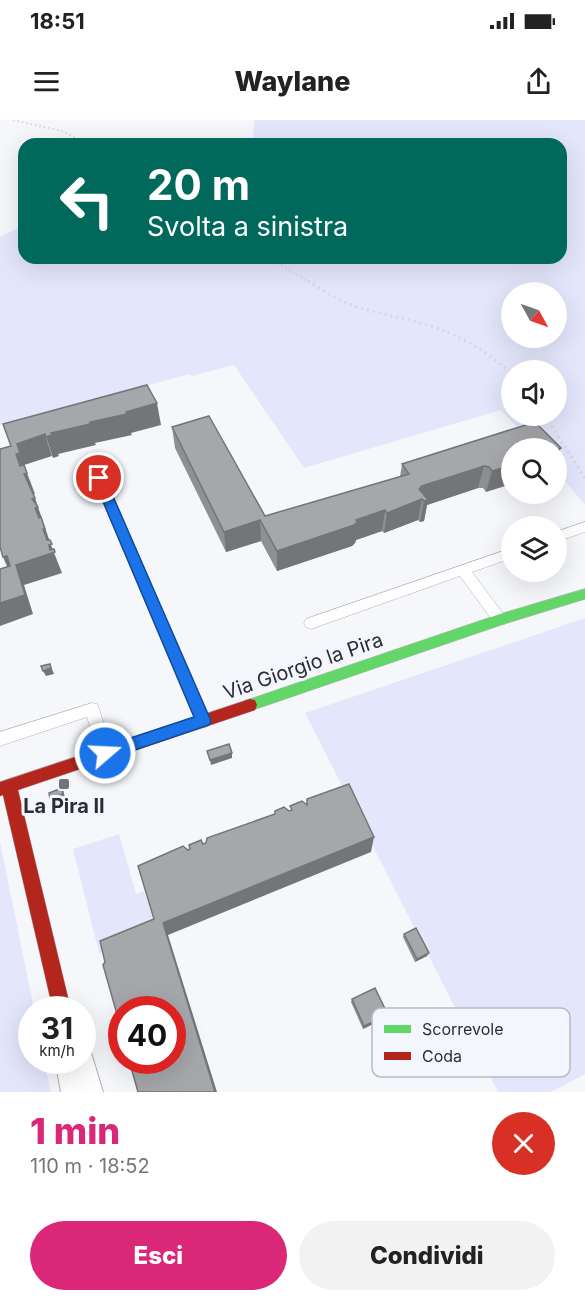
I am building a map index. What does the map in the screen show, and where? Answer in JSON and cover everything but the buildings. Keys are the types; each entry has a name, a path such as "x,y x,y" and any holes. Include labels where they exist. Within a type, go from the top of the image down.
{"street":[{"path":"99,478 203,721"},
{"name":"Via Giorgio la Pira","path":"5,787 500,620 585,594"},
{"path":"5,787 58,996"},
{"path":"78,1074 82,1092"}],"lane":[{"path":"567,533 585,527"},
{"path":"311,623 501,557"},
{"path":"463,570 500,620"},
{"path":"0,739 92,709 105,753"}],"path":[{"path":"13,120 60,129 80,138"},
{"path":"280,264 339,300 364,309 422,322 461,338 489,353 501,364"},
{"path":"551,426 585,478"}],"shaded area":[{"path":"254,120 585,120 585,505 567,484 567,438 527,438 516,426 567,426 567,360 501,360 501,410 304,468 234,365 192,376 190,374 0,425 0,237 18,228 18,264 567,264 567,138 253,138"},
{"path":"585,618 585,1074 551,1092 498,1092 490,1077 570,1077 570,1008 455,1008 305,713"},
{"path":"119,834 136,894 144,891 156,928 99,953 73,849"},
{"path":"0,842 31,996 18,996 18,1074 47,1074 51,1092 0,1092"}],"traffic: fast":[{"path":"99,478 203,721"},
{"path":"250,705 500,620 585,594"}],"traffic: jam":[{"path":"0,789 250,705"},
{"path":"9,786 59,996"}],"place":[{"name":"La Pira II","path":"64,784"}],"route":[{"path":"99,478 203,721 105,753"}]}
